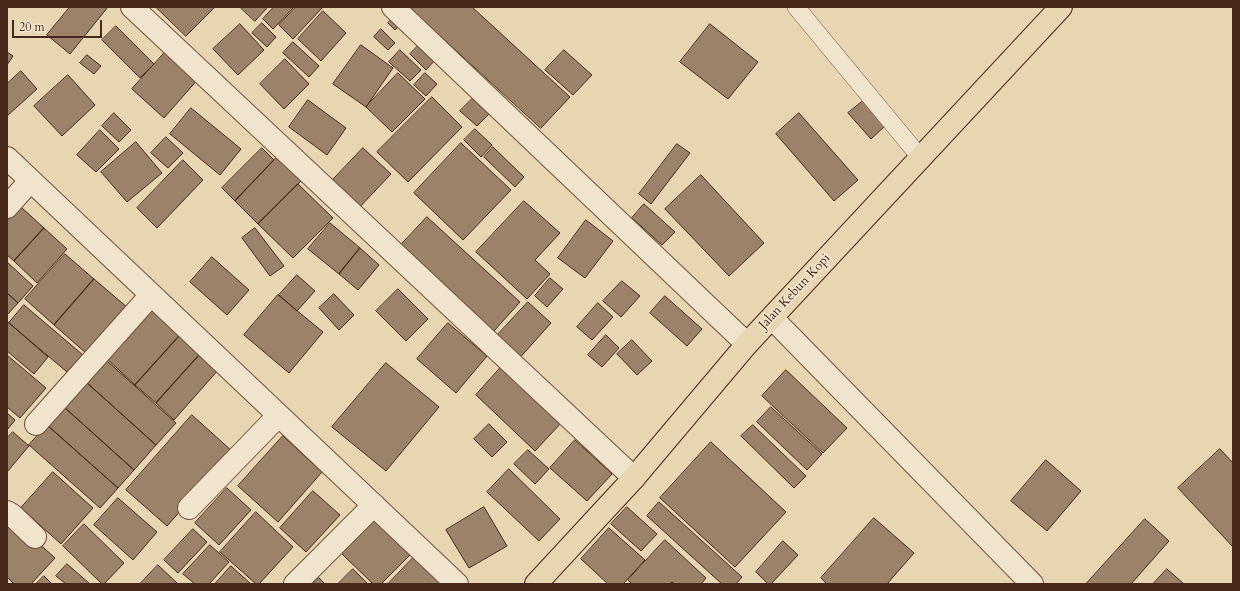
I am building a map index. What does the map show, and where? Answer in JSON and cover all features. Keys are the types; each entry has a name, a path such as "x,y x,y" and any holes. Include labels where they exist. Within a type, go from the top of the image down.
{"main road":[{"name":"Jalan Kebun Kopi","path":"536,584 634,478 747,344 1061,7"}],"street":[{"path":"132,7 634,478"},
{"path":"393,7 747,344"},
{"path":"7,158 457,584"},
{"path":"7,207 30,181"},
{"path":"36,424 151,295"},
{"path":"772,318 1032,584"},
{"path":"189,508 278,416"},
{"path":"295,584 374,505"},
{"path":"7,512 35,537"}],"lane":[{"path":"796,7 920,157"}],"building":[{"path":"70,7 108,7 70,54 47,35"},
{"path":"156,7 215,7 186,36"},
{"path":"240,7 268,7 255,21"},
{"path":"274,7 294,7 273,29 263,19"},
{"path":"296,7 323,7 293,39 279,25"},
{"path":"409,7 472,7 570,97 541,128"},
{"path":"323,11 346,33 321,61 298,39"},
{"path":"392,19 399,26 395,30 388,23"},
{"path":"262,23 276,37 267,47 252,33"},
{"path":"240,24 264,50 238,75 213,49"},
{"path":"710,24 758,62 728,99 680,62"},
{"path":"116,26 154,64 140,78 102,40"},
{"path":"381,29 395,43 388,50 374,37"},
{"path":"293,42 319,66 309,77 283,53"},
{"path":"361,45 393,68 366,107 333,84"},
{"path":"419,45 435,60 426,70 410,54"},
{"path":"167,50 199,78 164,118 132,89"},
{"path":"400,50 421,70 410,81 389,62"},
{"path":"564,50 592,75 573,95 545,70"},
{"path":"7,52 13,56 7,65"},
{"path":"87,55 101,66 94,74 80,63"},
{"path":"285,59 309,84 284,109 260,84"},
{"path":"21,71 37,89 7,116 7,84"},
{"path":"398,73 425,99 392,132 366,107"},
{"path":"425,73 437,84 426,96 414,85"},
{"path":"68,75 95,105 62,136 34,106"},
{"path":"432,97 462,127 408,182 377,152"},
{"path":"474,97 490,113 477,126 460,111"},
{"path":"308,100 346,128 327,155 289,127"},
{"path":"863,101 885,126 871,139 848,113"},
{"path":"191,108 241,149 220,175 170,134"},
{"path":"114,113 131,130 119,142 102,126"},
{"path":"799,113 858,180 834,201 776,134"},
{"path":"475,129 492,145 481,157 464,140"},
{"path":"100,130 119,149 96,172 77,155"},
{"path":"166,137 183,153 168,168 151,153"},
{"path":"136,142 162,173 127,202 101,172"},
{"path":"461,143 511,190 463,240 414,193"},
{"path":"677,144 690,153 651,204 639,194"},
{"path":"493,147 524,177 515,187 484,157"},
{"path":"262,148 274,160 235,201 222,188"},
{"path":"363,148 391,174 356,211 328,185"},
{"path":"278,156 302,180 258,224 235,201"},
{"path":"183,160 203,180 157,228 137,208"},
{"path":"701,175 764,243 729,276 665,209"},
{"path":"298,184 333,218 293,258 258,224"},
{"path":"524,201 560,233 535,260 550,274 527,299 476,252"},
{"path":"644,204 675,232 662,245 632,218"},
{"path":"21,207 44,228 14,261 7,255 7,221"},
{"path":"427,217 520,302 493,332 399,247"},
{"path":"586,220 613,241 585,278 558,258"},
{"path":"330,223 360,248 339,274 308,249"},
{"path":"44,228 67,249 37,283 14,261"},
{"path":"255,228 284,266 270,276 242,238"},
{"path":"360,248 379,265 358,290 339,274"},
{"path":"65,254 94,279 54,325 25,299"},
{"path":"212,257 249,290 227,315 190,282"},
{"path":"7,262 33,286 18,303 7,293"},
{"path":"297,275 315,291 297,311 279,295"},
{"path":"550,278 563,289 547,307 535,296"},
{"path":"94,279 128,308 87,354 54,325"},
{"path":"622,281 640,296 621,317 603,301"},
{"path":"398,289 428,319 406,341 376,311"},
{"path":"7,293 18,303 7,315"},
{"path":"334,294 354,315 339,330 319,308"},
{"path":"278,295 323,332 289,373 244,335"},
{"path":"665,296 702,329 687,346 650,313"},
{"path":"528,302 551,323 516,362 492,341"},
{"path":"598,303 613,317 592,340 577,327"},
{"path":"24,305 83,355 67,372 9,323"},
{"path":"150,307 181,334 135,385 105,357"},
{"path":"8,322 48,357 34,374 7,351"},
{"path":"448,323 487,356 456,393 417,359"},
{"path":"181,334 201,353 156,403 135,385"},
{"path":"606,335 619,348 602,367 588,355"},
{"path":"632,340 652,361 637,375 617,354"},
{"path":"201,353 219,369 174,420 156,403"},
{"path":"7,355 46,388 20,418 7,407"},
{"path":"106,360 176,423 156,445 86,382"},
{"path":"386,363 439,407 386,471 332,427"},
{"path":"503,365 562,422 535,451 476,395"},
{"path":"786,370 847,428 823,453 762,396"},
{"path":"86,382 156,445 134,470 64,407"},
{"path":"64,407 134,470 118,488 47,425"},
{"path":"771,407 822,454 807,470 757,422"},
{"path":"7,413 15,420 7,430"},
{"path":"192,415 233,452 167,526 126,490"},
{"path":"489,424 507,442 492,457 474,439"},
{"path":"47,425 118,488 100,508 29,445"},
{"path":"753,425 806,476 794,488 741,436"},
{"path":"13,432 29,446 7,472 7,438"},
{"path":"283,436 322,472 278,522 238,486"},
{"path":"575,440 612,474 587,501 550,468"},
{"path":"711,442 786,512 735,567 660,498"},
{"path":"1220,449 1233,463 1233,547 1178,488"},
{"path":"528,450 549,469 535,484 514,464"},
{"path":"1046,460 1081,491 1047,531 1011,501"},
{"path":"509,469 560,519 539,541 487,492"},
{"path":"53,472 93,508 61,544 21,508"},
{"path":"227,488 251,510 219,545 195,523"},
{"path":"313,491 340,515 306,552 280,528"},
{"path":"118,498 157,532 133,560 94,525"},
{"path":"659,502 742,577 736,584 722,584 647,516"},
{"path":"484,507 507,546 469,568 446,530"},
{"path":"627,507 657,534 641,551 611,524"},
{"path":"256,512 293,547 259,584 256,584 220,552"},
{"path":"376,514 414,551 381,584 373,584 339,551"},
{"path":"7,515 55,558 31,584 14,584 7,577"},
{"path":"874,518 914,553 887,584 827,584 821,578"},
{"path":"1145,519 1169,541 1131,584 1086,584"},
{"path":"84,524 124,563 104,584 102,584 63,546"},
{"path":"609,528 645,560 623,584 608,584 581,559"},
{"path":"193,529 207,542 178,573 164,560"},
{"path":"665,540 706,578 701,584 674,584 672,582 670,584 632,584 628,580"},
{"path":"783,541 798,555 771,584 768,584 756,572"},
{"path":"210,545 229,562 209,584 195,584 183,574"},
{"path":"413,558 441,584 388,584"},
{"path":"67,564 90,584 66,584 56,576"},
{"path":"158,565 178,584 140,584"},
{"path":"231,566 251,584 215,584"},
{"path":"353,569 368,584 338,584"},
{"path":"1167,569 1184,584 1153,584"},
{"path":"44,576 52,584 36,584"},
{"path":"319,578 325,584 313,584"}]}
